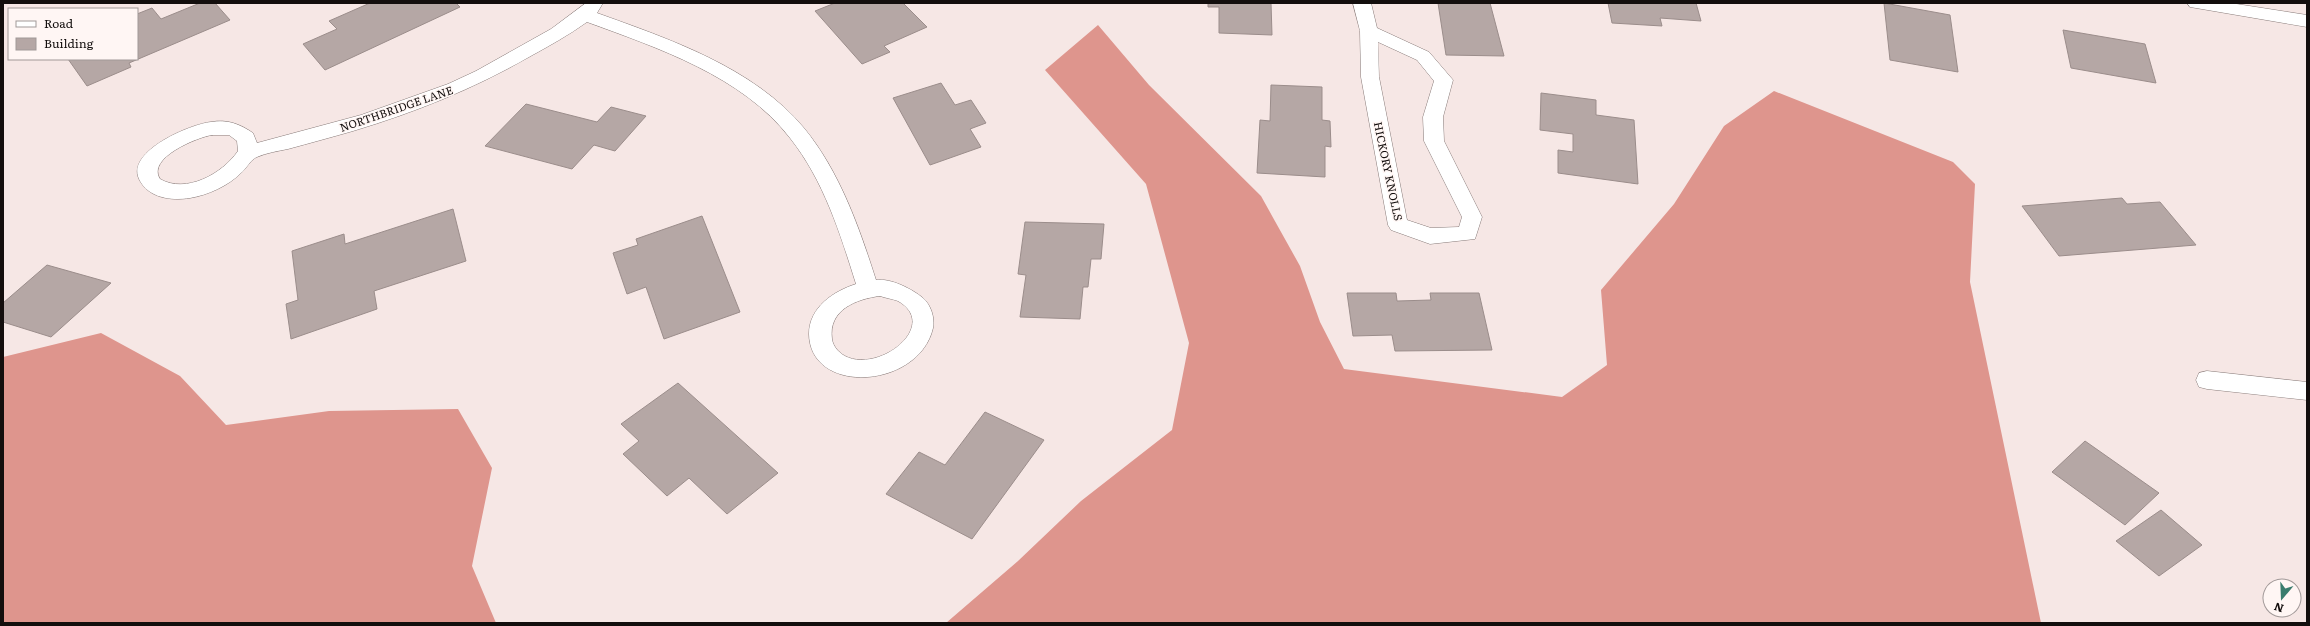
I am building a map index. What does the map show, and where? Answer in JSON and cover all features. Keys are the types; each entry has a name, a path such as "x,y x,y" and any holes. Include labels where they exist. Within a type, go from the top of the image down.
{"street":[{"name":"HICKORY KNOLLS","path":"1362,3 1368,31 1370,77 1398,225 1430,236 1468,234 1472,217 1434,141 1433,117 1444,80 1423,56 1368,31"},
{"path":"2196,3 2307,21"},
{"path":"591,9 706,64 750,92 790,125 808,149 839,203 868,289"},
{"name":"NORTHBRIDGE LANE","path":"248,152 325,133 444,92 483,75 591,9"},
{"path":"227,128 238,131 243,134 248,142 248,152 241,163 229,174 213,183 194,189 177,191 162,189 152,183 148,174 151,163 164,148 186,135 203,130 227,128"},
{"path":"868,289 892,290 911,298 922,314 922,332 911,351 891,364 876,368 861,369 846,367 834,361 825,352 820,342 820,330 823,319 830,309 854,293 868,289"},
{"path":"2207,380 2307,391"}],"shaded area":[{"path":"1098,25 1149,85 1261,196 1300,266 1320,322 1344,369 1562,397 1607,365 1601,290 1674,204 1724,126 1774,91 1953,162 1975,184 1970,282 2041,623 946,623 1018,561 1081,501 1172,430 1189,343 1146,184 1045,70"},
{"path":"101,333 180,376 226,425 329,411 458,409 492,468 472,566 496,623 3,623 3,357"}],"building":[{"path":"200,3 215,3 230,20 138,59 138,14 152,8 161,19"},
{"path":"370,3 456,3 460,7 325,70 303,44 337,29 329,21"},
{"path":"835,3 903,3 927,27 884,46 890,52 862,64 815,11"},
{"path":"1208,3 1271,3 1272,35 1219,33 1219,7 1208,7"},
{"path":"1438,3 1490,3 1504,56 1446,55"},
{"path":"1608,3 1696,3 1701,21 1660,18 1662,26 1612,23"},
{"path":"1884,3 1950,15 1958,72 1890,60"},
{"path":"2063,30 2145,44 2156,83 2071,68"},
{"path":"69,60 136,60 129,63 131,67 87,86"},
{"path":"941,83 955,105 971,100 986,123 970,129 981,147 930,165 893,98"},
{"path":"1271,85 1322,87 1322,120 1330,121 1331,147 1325,146 1325,177 1257,173 1260,120 1270,121"},
{"path":"1541,93 1596,100 1596,115 1634,120 1638,184 1558,173 1558,150 1573,152 1573,134 1540,130"},
{"path":"526,104 597,122 611,107 646,116 615,151 594,145 572,169 485,146"},
{"path":"2122,198 2127,204 2160,202 2196,245 2059,256 2022,206"},
{"path":"453,209 466,261 374,291 377,309 291,339 286,304 298,300 292,251 344,234 345,244"},
{"path":"702,216 740,312 664,339 646,287 627,294 613,253 638,245 636,239"},
{"path":"1025,222 1104,224 1101,259 1091,259 1088,287 1083,287 1080,319 1020,317 1026,275 1018,274"},
{"path":"47,265 111,283 51,337 3,322 3,303"},
{"path":"1347,293 1396,293 1397,301 1431,300 1430,293 1479,293 1492,350 1395,351 1392,335 1353,336"},
{"path":"678,383 778,473 727,514 689,478 667,496 623,454 639,441 621,424"},
{"path":"985,412 1044,440 972,539 886,494 919,452 945,465"},
{"path":"2085,441 2159,493 2125,525 2052,472"},
{"path":"2161,510 2202,545 2159,576 2116,541"}]}
